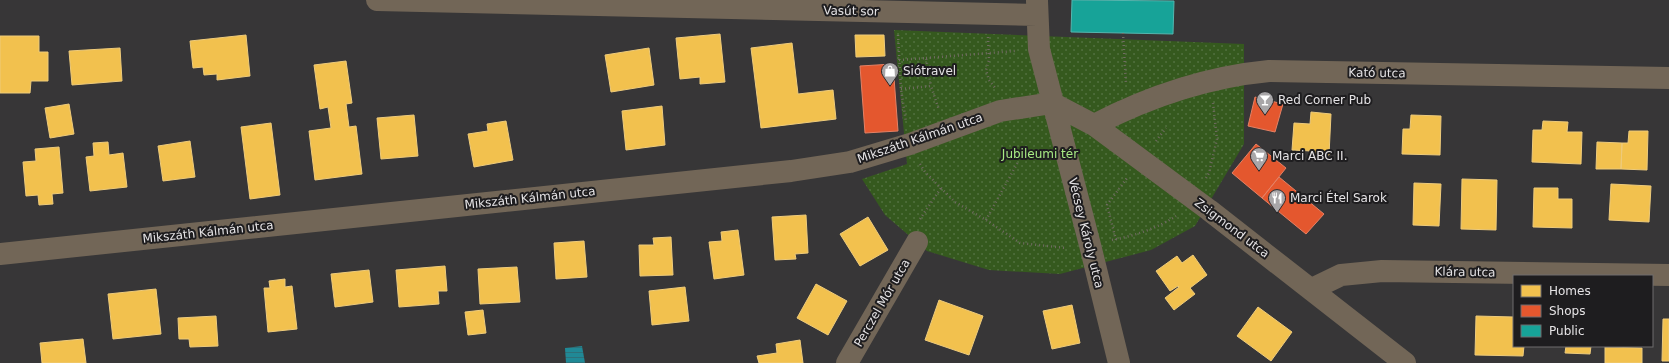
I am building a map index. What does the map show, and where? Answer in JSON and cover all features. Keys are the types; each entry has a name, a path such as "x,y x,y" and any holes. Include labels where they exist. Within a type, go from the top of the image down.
{"street":[{"name":"Vasút sor","path":"377,0 986,15 1037,8"},
{"path":"1037,8 1039,49 1052,103"},
{"name":"Kató utca","path":"1094,126 1128,108 1179,89 1244,73 1269,71 1669,78"},
{"name":"Mikszáth Kálmán utca","path":"0,254 791,171 850,162 910,144 1000,111 1052,103"},
{"name":"Zsigmond utca","path":"1052,103 1094,126 1209,210 1405,363"},
{"name":"Vécsey Károly utca","path":"1052,103 1090,245 1119,363"},
{"name":"Perczel Mór utca","path":"847,363 918,242"},
{"name":"Klára utca","path":"1312,290 1341,275 1382,271 1612,275"},
{"name":"Klára utca","path":"1653,276 1669,276"}],"path":[{"path":"986,15 989,60 986,70 989,80 995,87 1000,111"},
{"path":"1123,33 1128,108"},
{"path":"899,60 1039,49"},
{"path":"926,58 931,86 946,131"},
{"path":"901,90 931,86"},
{"path":"986,220 1018,162"}],"green space":[{"name":"Jubileumi tér","path":"894,30 1244,44 1244,144 1195,226 1151,250 1060,274 989,270 927,251 885,215 862,179 907,164"}],"water":[{"path":"582,346 585,363 566,363 565,348"}],"building: Homes":[{"path":"720,34 725,82 700,84 700,77 680,79 676,38"},
{"path":"246,35 250,76 217,80 217,74 204,75 203,67 193,68 190,41"},
{"path":"855,35 884,35 885,56 856,57"},
{"path":"0,36 39,36 39,52 48,52 48,81 31,81 30,93 0,93"},
{"path":"792,43 798,94 833,90 836,119 761,128 751,48"},
{"path":"120,48 122,81 72,85 69,51"},
{"path":"649,48 654,85 611,92 605,55"},
{"path":"346,61 352,103 346,104 349,127 356,126 362,174 315,180 309,131 331,128 328,107 320,109 314,65"},
{"path":"69,104 74,134 50,138 45,108"},
{"path":"662,106 665,145 626,150 622,111"},
{"path":"1311,112 1331,114 1329,155 1311,154 1311,151 1292,150 1294,123 1310,124"},
{"path":"414,115 418,156 381,159 377,118"},
{"path":"1411,115 1441,116 1440,155 1402,154 1403,129 1410,129"},
{"path":"506,121 513,160 474,167 468,134 488,131 487,124"},
{"path":"1543,121 1568,122 1567,132 1582,132 1581,164 1532,162 1533,130 1542,130"},
{"path":"271,123 280,195 250,199 241,127"},
{"path":"1629,131 1648,131 1647,170 1621,169 1622,143 1628,143"},
{"path":"190,141 195,177 163,181 158,146"},
{"path":"108,142 109,155 123,153 127,187 90,191 86,157 94,156 93,143"},
{"path":"1597,142 1622,143 1621,169 1596,169"},
{"path":"59,147 63,193 52,194 53,204 39,205 38,195 26,196 23,162 36,161 35,149"},
{"path":"1462,179 1497,180 1496,230 1461,229"},
{"path":"1414,183 1441,184 1439,226 1413,225"},
{"path":"1611,184 1651,186 1649,222 1609,220"},
{"path":"1534,188 1558,188 1558,199 1572,199 1572,228 1533,227"},
{"path":"806,215 808,253 795,254 796,259 775,260 772,217"},
{"path":"868,217 888,250 860,266 840,234"},
{"path":"738,230 744,275 714,279 709,242 722,241 721,232"},
{"path":"671,237 673,275 640,276 639,245 654,245 653,238"},
{"path":"584,241 587,277 556,279 554,243"},
{"path":"1193,255 1207,275 1190,288 1195,294 1174,310 1165,298 1179,287 1178,286 1170,291 1156,271 1177,256 1182,263"},
{"path":"445,266 447,291 438,291 439,304 399,307 396,270"},
{"path":"517,267 520,302 480,304 478,269"},
{"path":"369,270 373,302 335,307 331,274"},
{"path":"285,279 285,287 292,286 297,329 268,332 264,288 270,288 269,281"},
{"path":"816,284 847,301 828,335 797,318"},
{"path":"685,287 689,321 652,325 649,291"},
{"path":"156,289 161,334 113,339 108,294"},
{"path":"939,300 983,316 969,355 925,340"},
{"path":"1072,305 1080,343 1052,349 1043,311"},
{"path":"1258,307 1292,332 1271,361 1237,336"},
{"path":"483,310 486,333 468,335 465,312"},
{"path":"216,316 218,346 190,347 189,339 179,339 178,318"},
{"path":"1476,316 1513,317 1513,347 1524,347 1523,356 1475,355"},
{"path":"1663,319 1669,319 1669,361 1662,361"},
{"path":"83,339 86,363 42,363 40,343"},
{"path":"800,340 803,363 759,363 757,356 777,353 776,344"},
{"path":"1566,347 1591,347 1590,354 1565,353"},
{"path":"1605,347 1642,348 1642,363 1605,363"}],"building: Shops":[{"path":"893,64 898,131 865,133 860,66"},
{"name":"Red Corner Pub","path":"1255,97 1283,104 1275,132 1248,126"},
{"name":"Marci ABC II.","path":"1256,144 1286,168 1262,198 1232,173"},
{"path":"1279,177 1324,214 1306,234 1262,198"}],"building: Public":[{"path":"1072,0 1174,1 1173,34 1071,32"}],"place":[{"name":"Siótravel","path":"890,86"},
{"name":"Red Corner Pub","path":"1265,115"},
{"name":"Marci ABC II.","path":"1259,171"},
{"name":"Marci Étel Sarok","path":"1277,213"}]}
